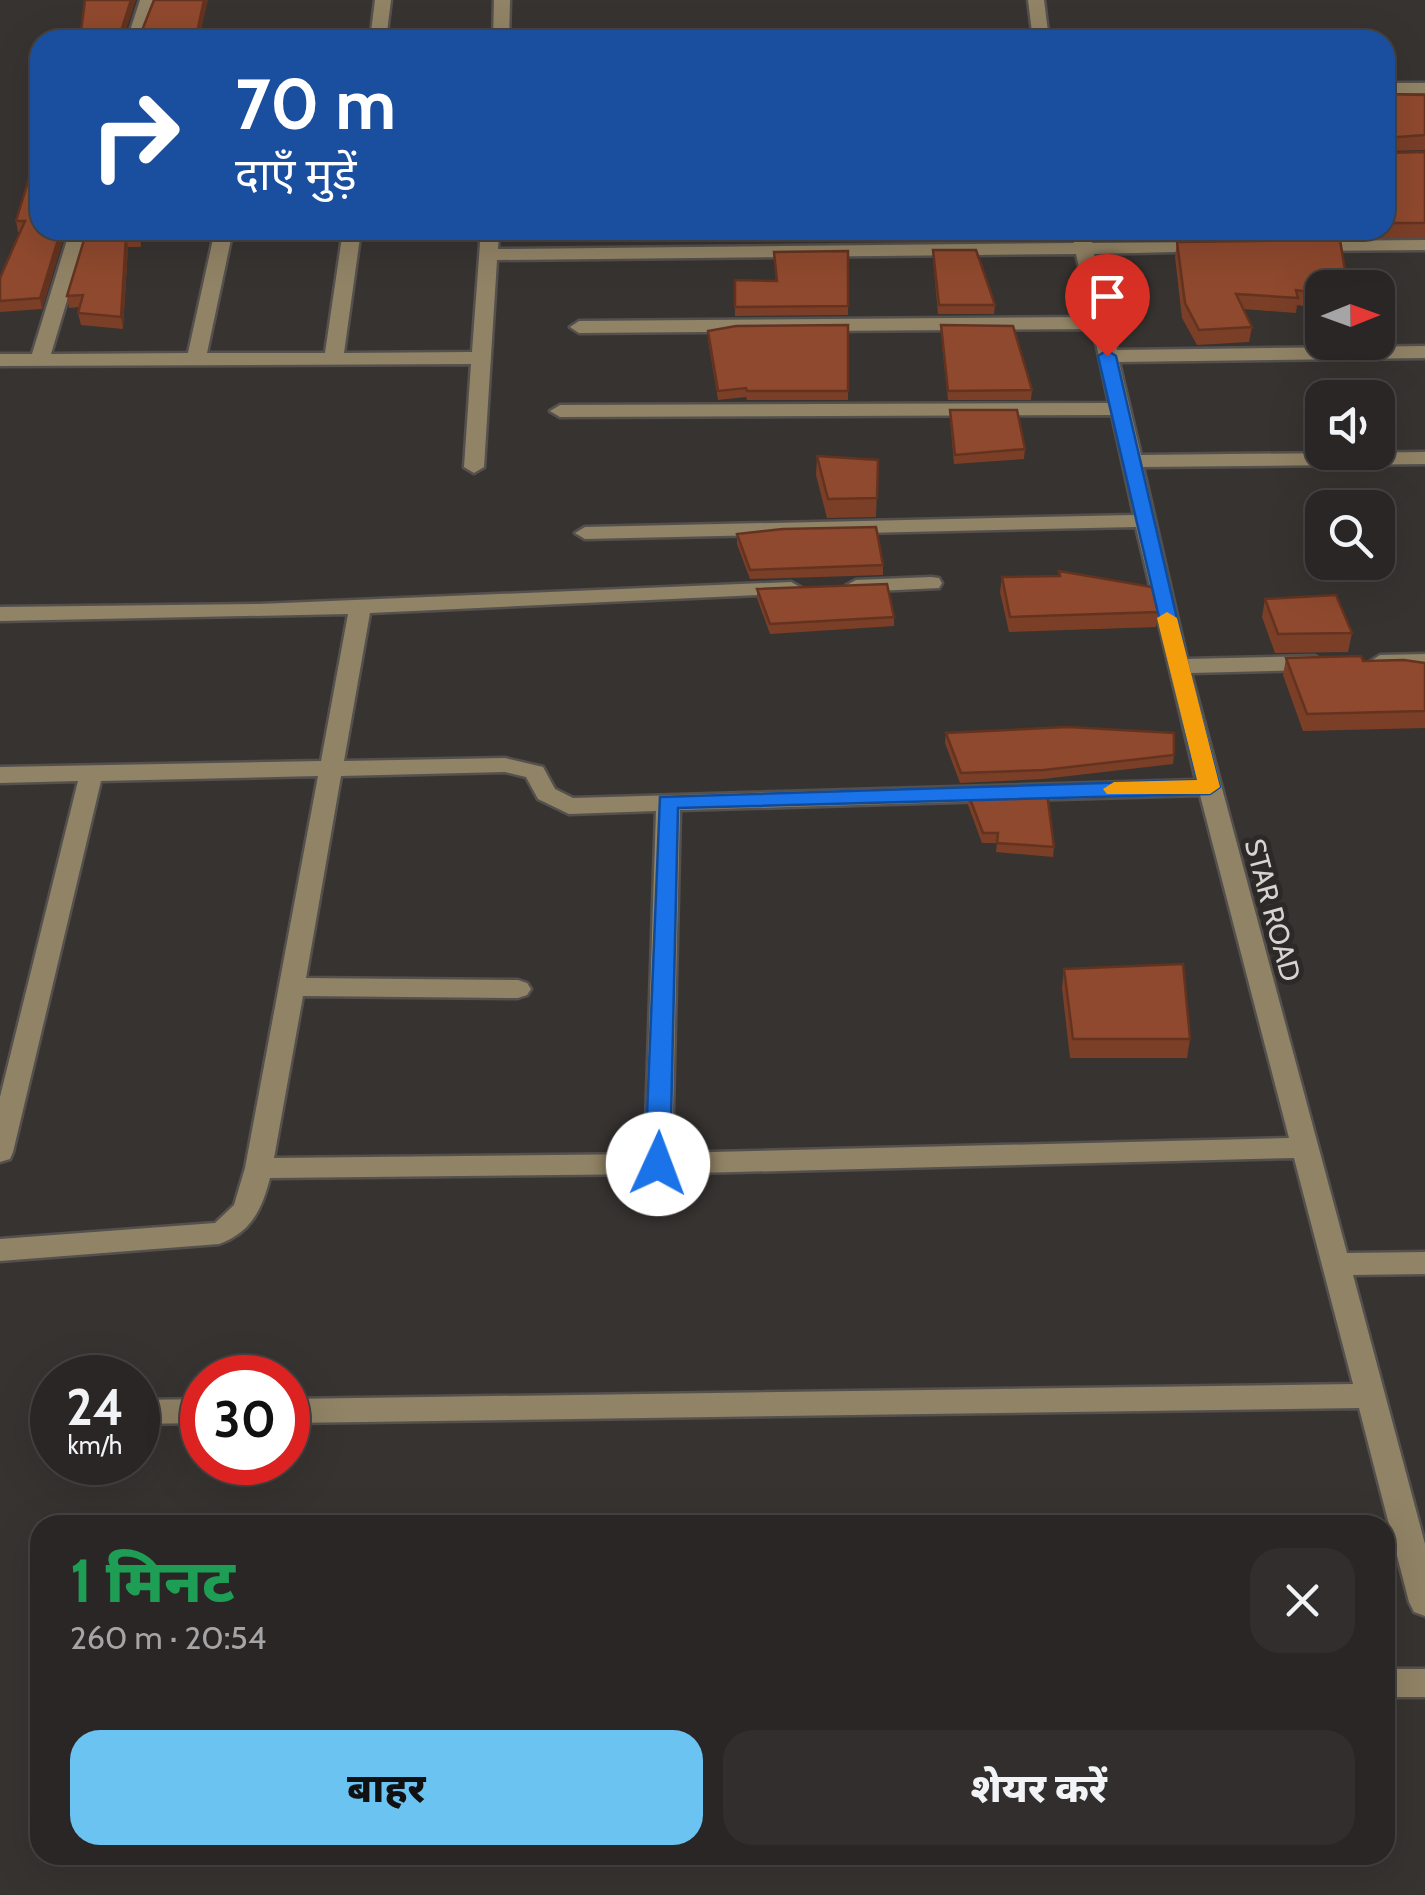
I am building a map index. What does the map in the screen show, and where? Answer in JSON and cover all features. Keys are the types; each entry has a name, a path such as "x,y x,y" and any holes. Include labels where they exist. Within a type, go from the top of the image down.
{"street":[{"path":"138,30 148,0"},
{"path":"379,30 383,0"},
{"path":"501,30 502,0"},
{"path":"1036,0 1040,30"},
{"path":"1395,88 1425,88"},
{"path":"40,360 76,240"},
{"path":"196,359 222,240"},
{"path":"334,359 351,240"},
{"path":"474,466 490,240"},
{"path":"489,255 1044,240"},
{"name":"STAR ROAD","path":"1081,240 1178,666 1425,1602"},
{"path":"1100,240 1235,247"},
{"path":"1292,246 1425,244"},
{"path":"579,327 1100,324"},
{"path":"1107,356 1425,352"},
{"path":"0,360 481,358"},
{"path":"560,411 1119,409"},
{"path":"1131,461 1425,458"},
{"path":"585,533 1145,522"},
{"path":"0,614 360,608 509,602 568,595 931,584"},
{"path":"0,1250 219,1233 238,1225 246,1212 259,1168 360,608"},
{"path":"1178,666 1425,661"},
{"path":"0,774 504,766 535,772 546,794 570,806 1210,787"},
{"path":"0,1152 91,774"},
{"path":"658,1164 668,802"},
{"path":"291,986 518,989"},
{"path":"259,1168 658,1164 1305,1148"},
{"path":"1336,1264 1425,1263"},
{"path":"310,1410 1371,1396"},
{"path":"1395,1683 1425,1683"}],"building":[{"path":"85,0 131,0 123,30 81,30"},
{"path":"154,0 204,0 198,30 142,30"},
{"path":"1395,94 1425,95 1425,135 1395,137"},
{"path":"1425,152 1425,223 1395,223 1395,153"},
{"path":"30,175 30,240 58,240 40,298 0,301 0,278 25,221 16,221"},
{"path":"84,240 126,240 121,317 78,313 83,295 67,296"},
{"path":"1340,240 1345,270 1305,270 1305,291 1296,290 1298,298 1236,294 1252,327 1199,330 1185,303 1177,242"},
{"path":"933,250 976,250 995,305 939,305"},
{"path":"848,251 848,306 735,307 735,280 777,281 774,252"},
{"path":"848,325 848,391 718,391 708,331 736,326"},
{"path":"941,325 1013,326 1032,390 948,391"},
{"path":"950,410 1017,410 1025,449 955,455"},
{"path":"817,456 878,460 877,498 828,499"},
{"path":"876,527 883,565 750,570 737,534 783,529"},
{"path":"1059,571 1152,587 1158,612 1010,617 1002,577 1060,576"},
{"path":"887,584 894,617 770,624 757,589"},
{"path":"1336,595 1352,633 1278,634 1265,599"},
{"path":"1361,656 1363,661 1425,663 1425,711 1307,714 1286,658"},
{"path":"1068,727 1174,733 1174,755 1044,770 961,773 946,733"},
{"path":"1047,793 1054,847 997,843 998,833 983,833 969,796"},
{"path":"1183,964 1190,1039 1073,1039 1064,969"}],"slow traffic":[{"path":"1114,789 1210,787 1167,618"}],"route":[{"path":"658,1164 668,802 1210,787 1107,356"}]}
